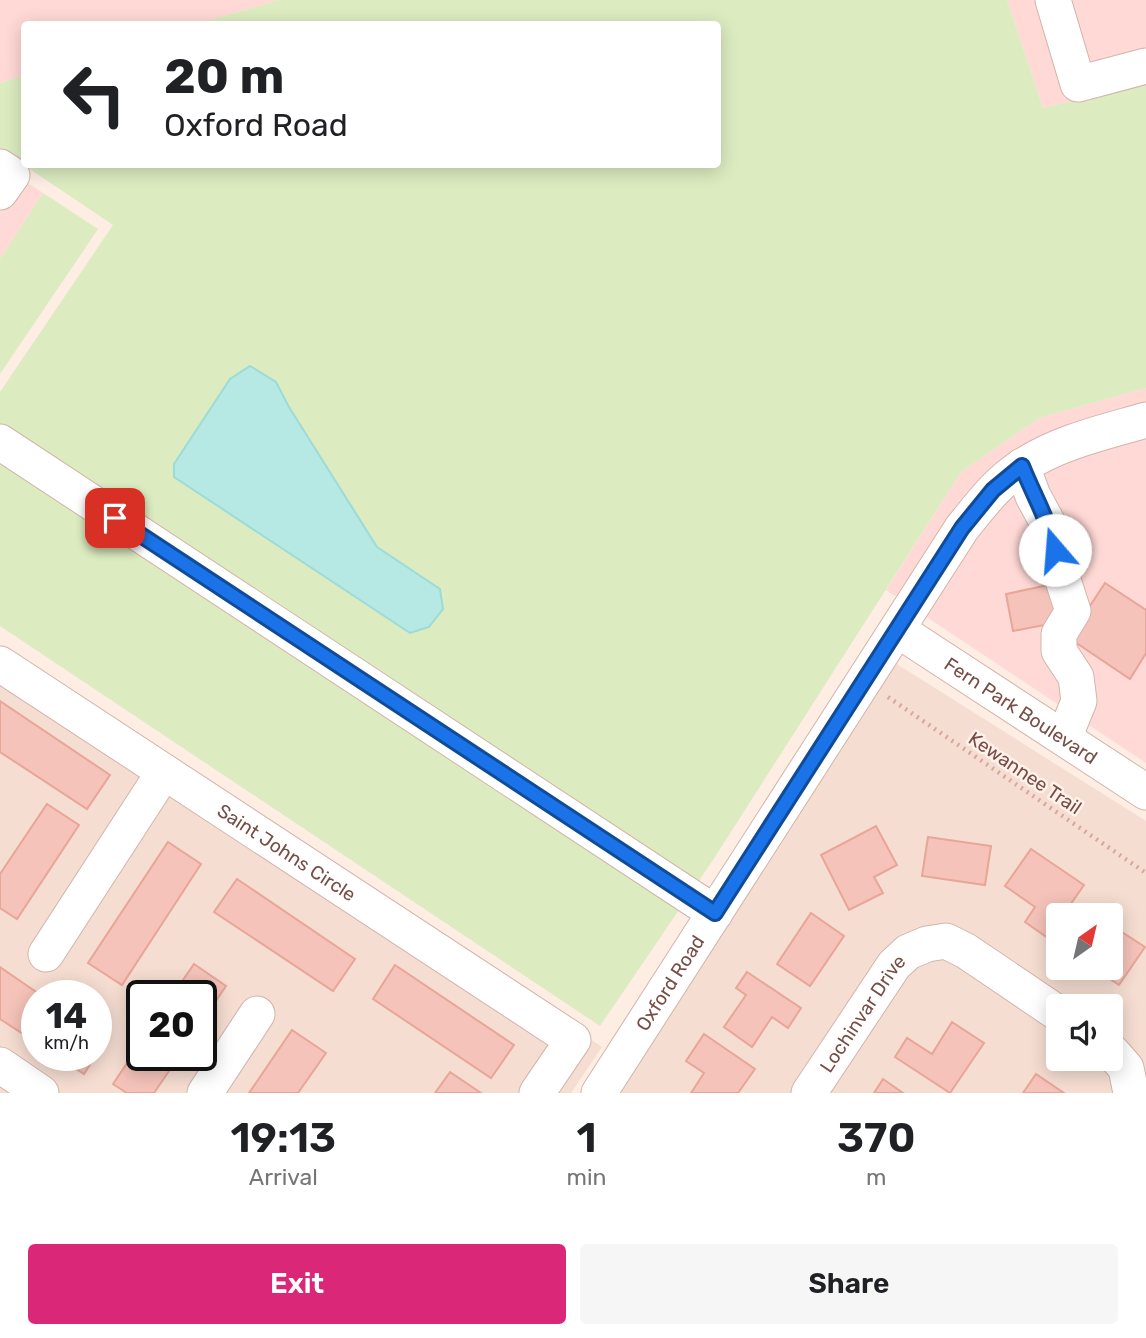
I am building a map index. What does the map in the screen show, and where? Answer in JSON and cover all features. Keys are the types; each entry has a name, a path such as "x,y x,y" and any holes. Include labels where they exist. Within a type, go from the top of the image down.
{"street":[{"path":"1053,0 1078,83 1146,66"},
{"path":"0,167 12,175 0,192"},
{"name":"Oxford Road","path":"607,1082 962,528 993,490 1022,466 1084,439 1146,420"},
{"path":"0,442 715,913"},
{"path":"1022,466 1033,496 1051,529 1060,571 1073,611 1059,634 1059,651 1076,677 1079,701 1064,738"},
{"name":"Fern Park Boulevard","path":"898,630 1146,792"},
{"name":"Saint Johns Circle","path":"0,664 573,1040 607,1082"},
{"path":"46,954 164,772"},
{"name":"Lochinvar Drive","path":"809,1093 894,965 908,952 928,944 946,941 966,951 1046,1005"},
{"path":"205,1093 257,1014"},
{"path":"537,1093 573,1040"},
{"path":"0,1065 41,1093"},
{"path":"1123,1065 1131,1093"}],"path":[{"name":"Kewannee Trail","path":"888,697 1146,873"}],"shaded area":[{"path":"0,0 279,0 207,21 21,21 21,77 0,83"},
{"path":"1007,0 1146,0 1146,83 1043,108"},
{"path":"0,164 43,193 0,259"},
{"path":"1146,388 1146,763 886,590 961,472 1039,418"},
{"path":"0,645 602,1047 571,1093 0,1093"},
{"path":"892,661 1146,821 1146,1093 1123,1048 1123,994 1054,994 953,928 794,1093 615,1093"},
{"path":"943,955 1046,1023 1046,1071 1110,1071 1114,1076 1118,1093 824,1093 903,974"}],"green space":[{"path":"279,0 1007,0 1043,108 1146,83 1146,388 1039,418 961,472 713,860 600,1026 0,626 0,392 113,225 28,168 721,168 721,21 207,21"},
{"path":"21,77 21,163 0,149 0,83"},
{"path":"43,193 98,229 0,374 0,259"}],"water":[{"path":"250,366 276,382 377,547 440,589 443,609 429,627 410,633 174,477 174,464 230,379"}],"building":[{"path":"1058,583 1065,621 1013,631 1006,594"},
{"path":"1105,583 1146,610 1146,653 1130,679 1069,638"},
{"path":"0,701 110,775 87,809 0,752"},
{"path":"47,804 79,825 17,919 0,908 0,874"},
{"path":"876,826 897,865 874,877 883,893 849,910 821,855"},
{"path":"928,837 991,846 985,885 922,876"},
{"path":"168,842 201,864 122,985 88,963"},
{"path":"1031,849 1084,885 1071,903 1046,903 1046,937 1025,922 1035,907 1005,886"},
{"path":"237,879 355,959 333,991 214,912"},
{"path":"811,913 844,936 810,986 777,964"},
{"path":"1124,933 1145,947 1124,978"},
{"path":"194,964 226,986 217,999 217,980 183,980"},
{"path":"395,965 514,1045 491,1078 373,999"},
{"path":"0,967 21,982 21,1033 0,1019"},
{"path":"747,972 801,1008 788,1028 772,1017 752,1047 724,1027 746,995 736,988"},
{"path":"952,1022 984,1043 950,1093 895,1057 907,1038 932,1054"},
{"path":"292,1030 326,1053 298,1093 249,1093"},
{"path":"704,1034 755,1069 738,1093 691,1093 704,1073 686,1061"},
{"path":"126,1065 126,1071 169,1071 154,1093 127,1093 113,1084"},
{"path":"450,1072 481,1093 435,1093"},
{"path":"1036,1074 1064,1093 1023,1093"},
{"path":"883,1079 903,1093 874,1093"}],"route":[{"path":"115,518 715,913 962,528 993,490 1022,466 1033,496 1051,529 1055,550"}]}
